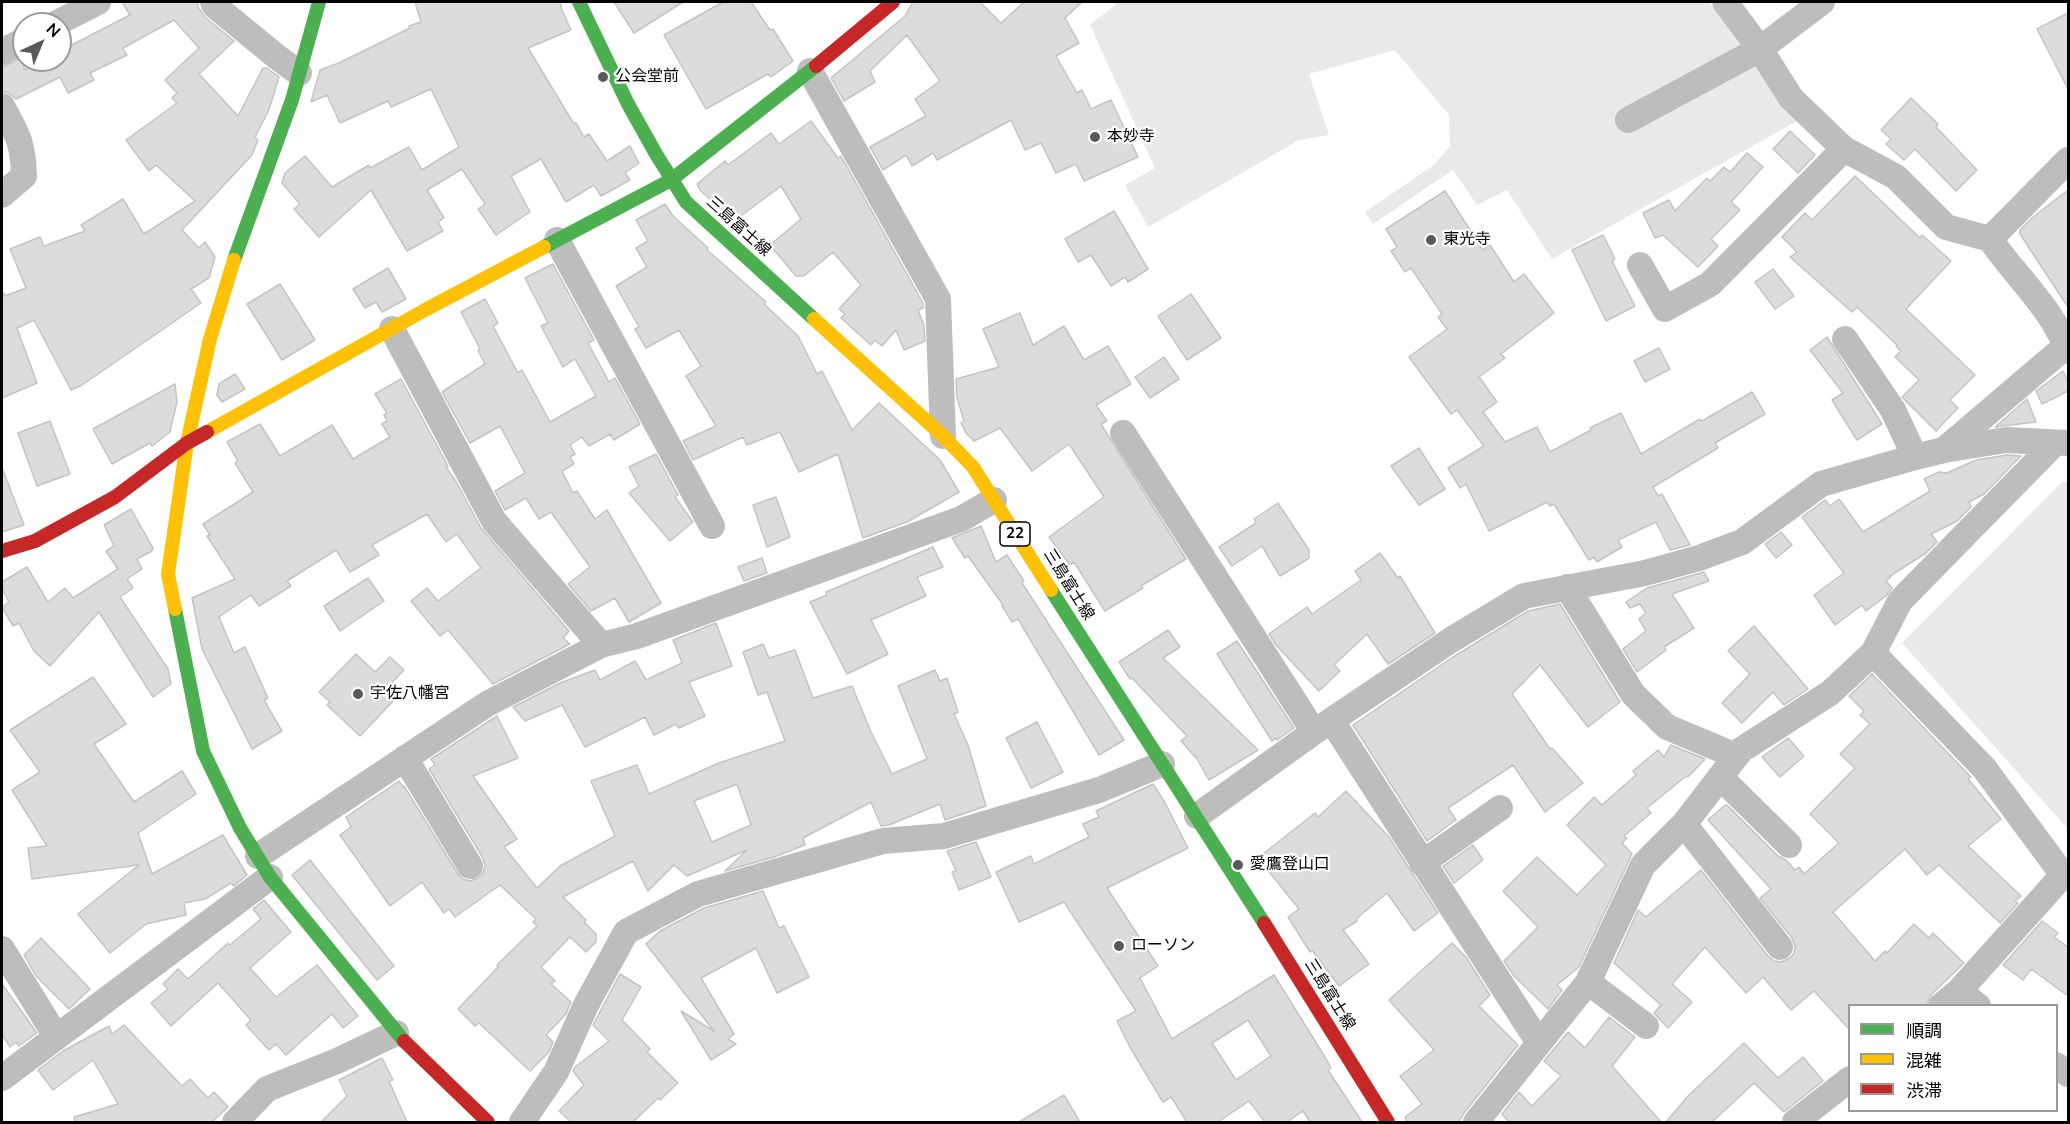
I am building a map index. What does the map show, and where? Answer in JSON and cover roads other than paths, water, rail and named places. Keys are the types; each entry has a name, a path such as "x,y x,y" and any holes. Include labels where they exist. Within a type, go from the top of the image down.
{"street":[{"path":"72,15 98,2"},
{"path":"213,2 215,6 299,73"},
{"path":"320,2 292,100 236,254 210,339 187,443 168,574 203,751 240,828 264,866 396,1033 488,1122"},
{"name":"三島富士線","path":"579,2 606,62 671,180 686,202 943,436 973,467 1197,816 1388,1122"},
{"path":"2,551 35,541 115,496 187,443 392,329 671,180 810,71 893,2"},
{"path":"1725,2 1760,49 1791,98 1844,149 1896,177 1946,227 1990,239 2007,263 2041,301 2067,348 1944,450"},
{"path":"1628,120 1760,49 1822,2"},
{"path":"810,71 938,299 943,436"},
{"path":"2,106 23,150 24,176 2,195"},
{"path":"1640,265 1665,309 1710,284 1844,149"},
{"path":"1990,239 2068,160"},
{"path":"557,240 712,526"},
{"path":"392,329 495,521 601,645"},
{"path":"1845,339 1893,410 1915,457"},
{"path":"1123,433 1323,727 1422,863 1539,1044"},
{"path":"1197,816 1451,640 1524,596 1645,573 1699,558 1742,542 1821,484 1915,457 2006,440 2062,443"},
{"path":"1476,1122 1588,982 1643,865 1684,824 1740,750 1830,693 1873,653 1900,602 2062,443"},
{"path":"2,1078 264,866 405,758 487,704 601,645 637,636 961,519 994,500"},
{"path":"1567,587 1633,694 1667,727 1737,756"},
{"path":"1873,653 1984,768 2063,875 1960,1001"},
{"path":"405,758 471,866"},
{"path":"522,1122 556,1072 586,1005 626,932 698,894 883,842 944,836 1099,790 1162,764"},
{"path":"1720,777 1789,844"},
{"path":"1422,863 1500,808"},
{"path":"1684,824 1780,947"},
{"path":"2,949 56,1036"},
{"path":"1588,982 1646,1026"},
{"path":"235,1122 267,1089 337,1061 396,1033"},
{"path":"1795,1122 1848,1081"}],"place":[{"name":"公会堂前","path":"603,77"},
{"name":"本妙寺","path":"1095,137"},
{"name":"東光寺","path":"1431,240"},
{"name":"宇佐八幡宮","path":"358,694"},
{"name":"愛鷹登山口","path":"1238,865"},
{"name":"ローソン","path":"1119,946"}]}
